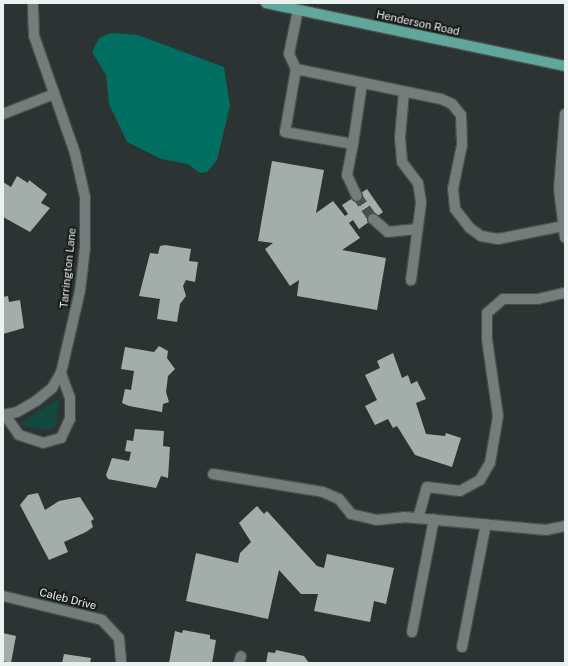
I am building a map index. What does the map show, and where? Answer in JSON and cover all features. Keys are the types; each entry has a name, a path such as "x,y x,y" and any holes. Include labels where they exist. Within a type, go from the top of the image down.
{"main road":[{"name":"Henderson Road","path":"266,3 565,66"}],"street":[{"name":"Tarrington Lane","path":"4,415 36,401 52,388 61,373 80,291 85,197 75,152 34,36 33,3"},
{"path":"298,10 290,54 296,70 285,132 353,144"},
{"path":"296,70 441,99 452,104 461,115 462,145 453,189 455,209 470,228 482,236 498,239 563,226"},
{"path":"357,196 347,175 362,84"},
{"path":"404,92 400,138 402,162 418,183 418,229 411,280"},
{"path":"3,114 54,94"},
{"path":"565,114 559,189 565,238"},
{"path":"373,219 388,232 418,229"},
{"path":"418,518 427,487 460,491 480,480 490,464 498,416 487,340 487,313 503,299 538,299 565,293"},
{"path":"4,415 19,435 43,443 62,438 70,419 70,398 61,373"},
{"path":"213,474 323,492 339,499 352,514 377,520 418,518 546,530 565,526"},
{"path":"412,632 434,519"},
{"path":"462,647 486,524"},
{"name":"Caleb Drive","path":"3,596 102,620 119,638 121,663"}],"shaded area":[{"path":"111,33 138,35 224,67 230,106 217,160 207,172 200,173 188,164 161,159 127,142 109,104 106,75 92,52 99,38"},
{"path":"60,398 55,427 50,430 23,426 22,422"}],"building":[{"path":"272,161 324,170 316,213 333,201 345,216 348,214 342,205 367,189 383,212 359,229 353,220 349,223 360,238 342,250 386,258 377,310 297,296 299,280 290,286 265,249 273,243 258,241"},
{"path":"17,176 28,183 29,180 47,194 41,203 50,208 30,232 3,217 3,182 11,187"},
{"path":"165,245 191,249 189,261 198,262 195,282 186,280 183,286 186,296 180,304 177,322 157,319 160,299 139,296 150,253 158,254 160,246"},
{"path":"8,296 9,302 20,300 24,328 3,334 3,297"},
{"path":"159,346 168,351 167,358 175,369 168,376 166,392 169,402 163,404 162,412 129,406 122,403 125,389 131,390 134,371 121,369 125,347 154,352"},
{"path":"393,353 402,378 408,375 411,384 417,381 426,399 416,403 426,434 445,436 446,433 461,438 452,467 415,455 397,426 393,428 388,419 375,425 365,406 377,400 365,375 380,368 377,361"},
{"path":"135,429 164,431 163,446 170,447 168,478 161,476 156,488 108,479 106,475 112,458 129,461 131,452 125,451 127,440 133,441"},
{"path":"38,493 45,510 59,501 80,497 94,519 91,521 93,527 86,532 64,542 68,552 49,560 20,505 28,495"},
{"path":"257,506 264,514 267,511 317,566 324,568 327,554 394,568 386,604 374,601 370,622 314,611 318,594 301,594 279,570 268,619 186,601 196,553 238,563 240,553 251,542 239,523"},
{"path":"183,630 210,635 210,639 216,640 212,663 169,663 175,631 182,633"},
{"path":"3,633 16,636 11,663 3,661"},
{"path":"276,650 304,656 309,663 266,663 268,652 275,653"},
{"path":"64,654 91,658 90,663 62,663"}],"tunnel":[{"path":"357,196 373,219"}]}
